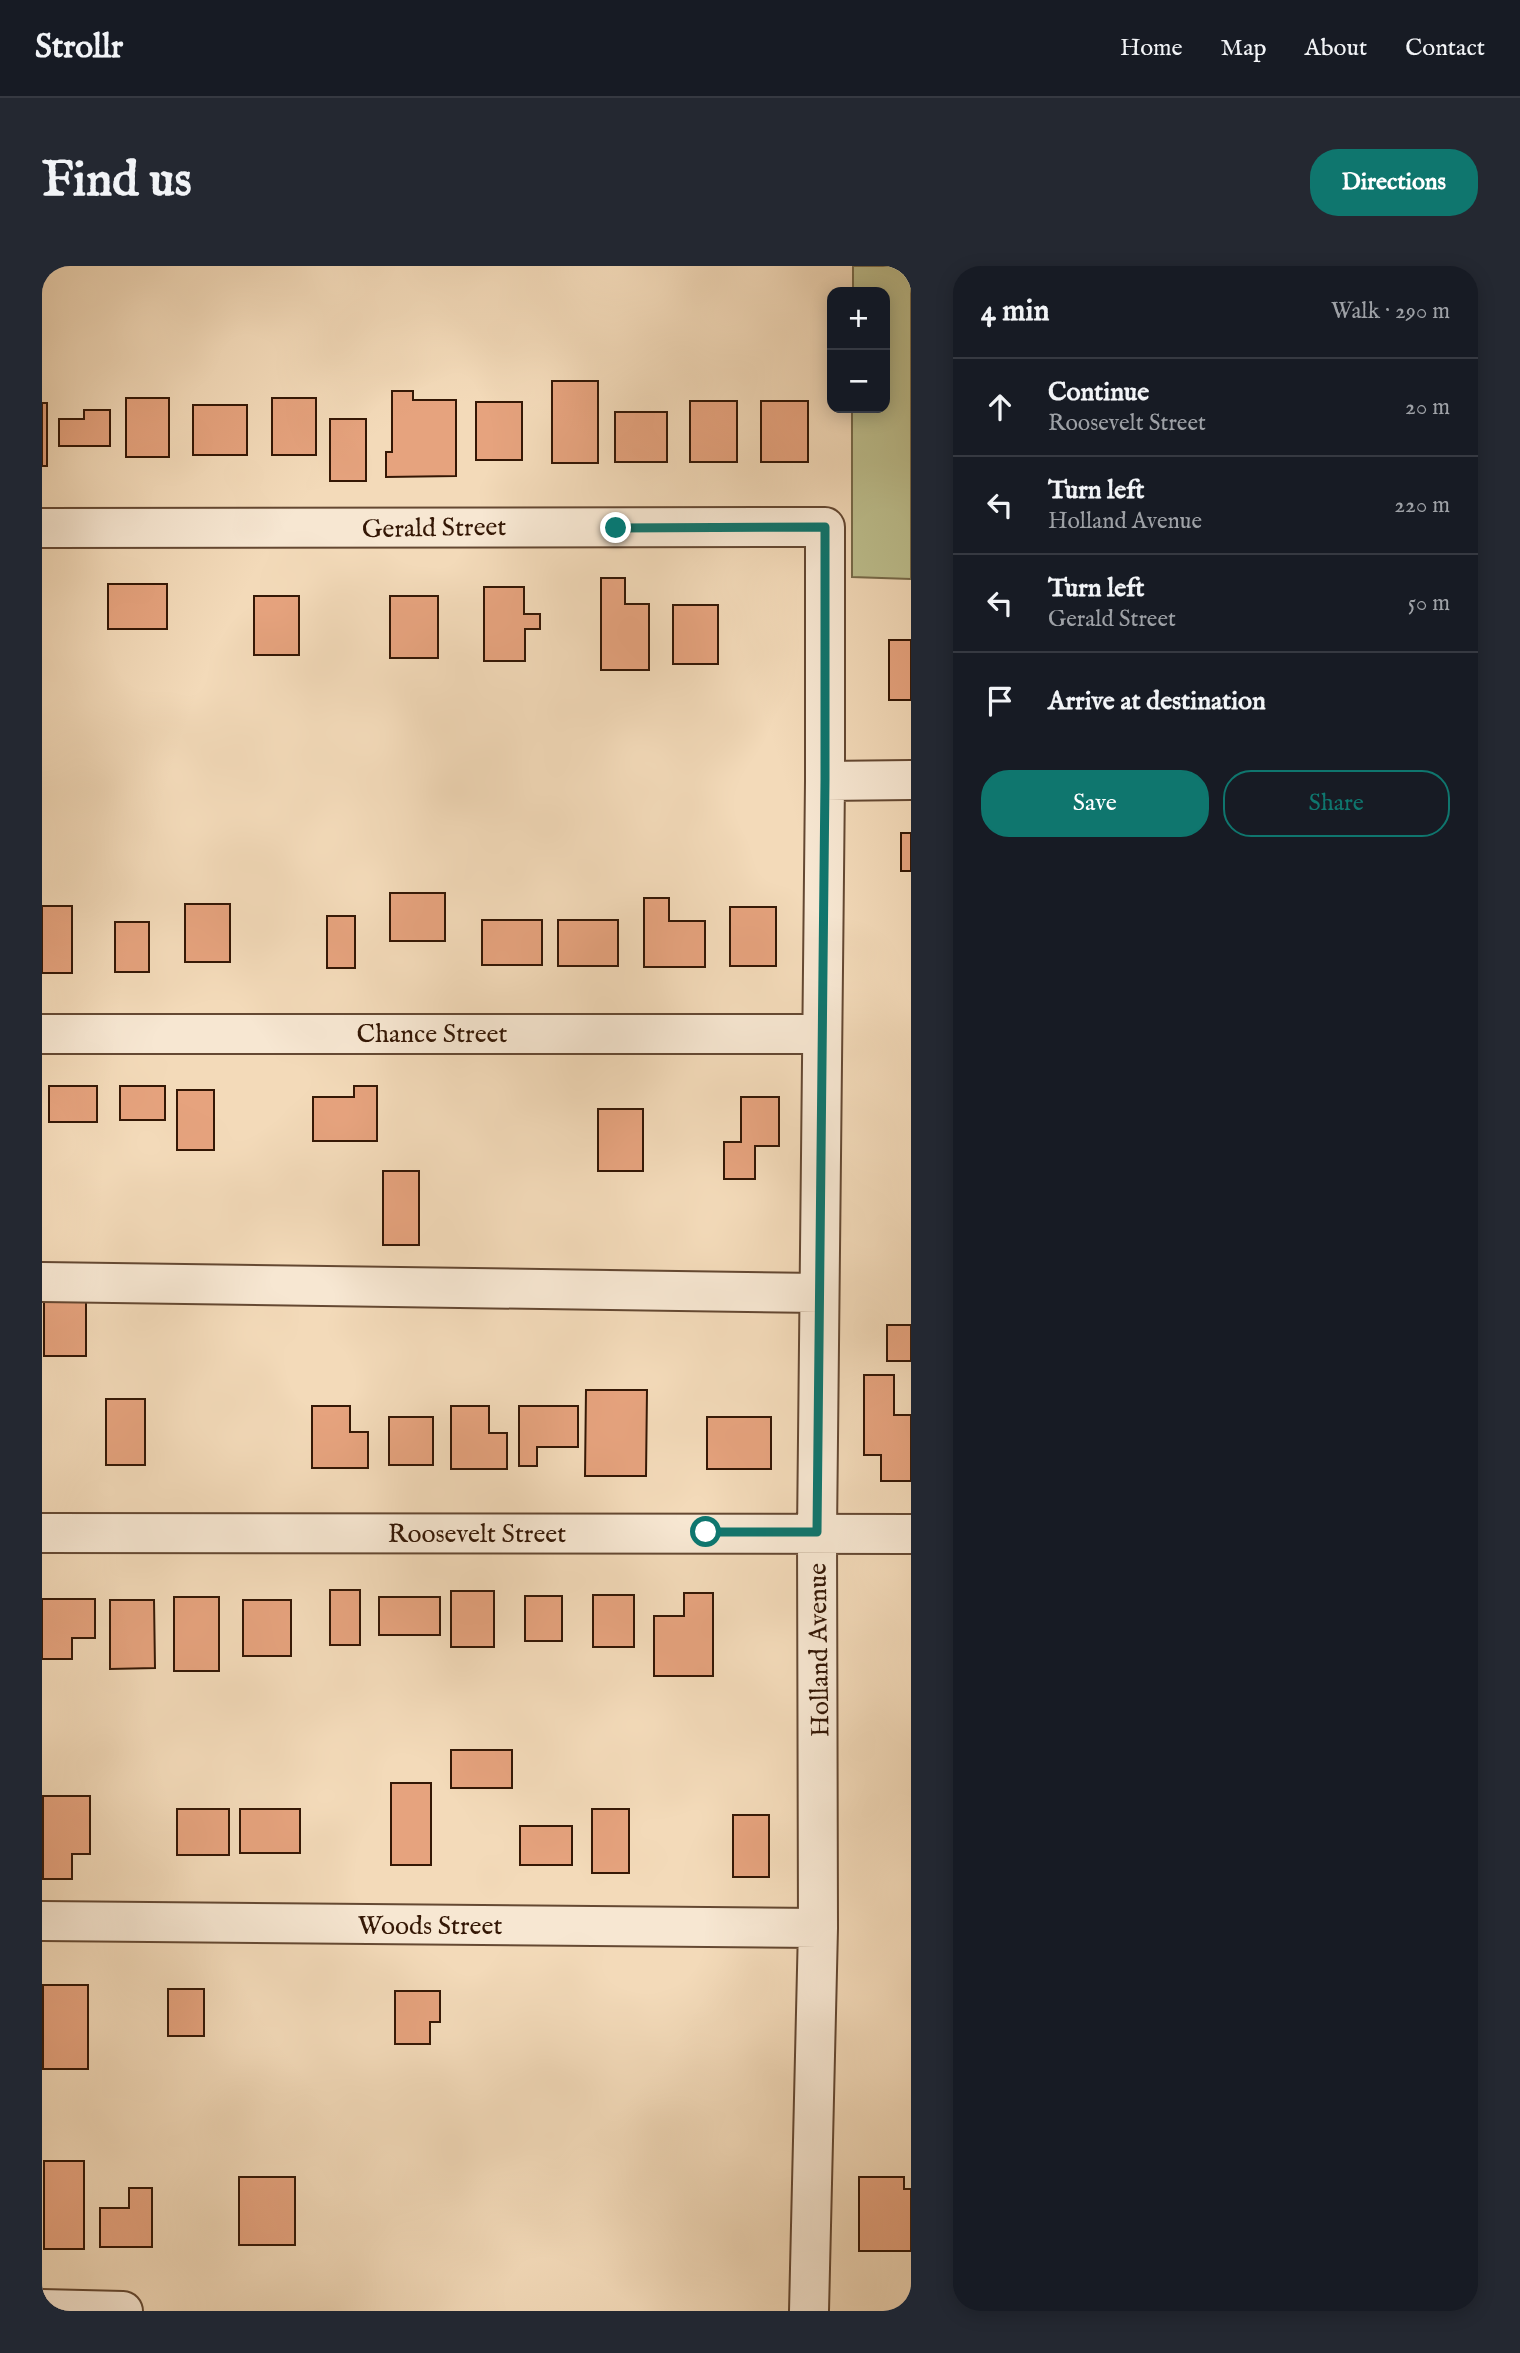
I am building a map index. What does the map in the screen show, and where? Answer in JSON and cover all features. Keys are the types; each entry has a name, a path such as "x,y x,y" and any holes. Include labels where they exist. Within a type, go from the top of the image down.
{"street":[{"name":"Gerald Street","path":"42,528 825,527"},
{"name":"Holland Avenue","path":"809,2311 818,1928 817,1532 825,527"},
{"path":"825,780 911,780"},
{"name":"Chance Street","path":"42,1034 822,1034"},
{"path":"42,1282 819,1293"},
{"name":"Roosevelt Street","path":"42,1532 911,1534"},
{"name":"Woods Street","path":"42,1921 818,1928"},
{"path":"42,2309 123,2311"}],"green space":[{"path":"853,266 911,266 911,579 852,577 852,413 890,413 890,287 853,287"}],"building":[{"path":"552,381 598,381 598,463 552,463"},
{"path":"392,391 413,391 413,400 456,400 456,476 386,477 386,452 392,452"},
{"path":"126,398 169,398 169,457 126,457"},
{"path":"272,398 316,398 316,455 272,455"},
{"path":"690,401 737,401 737,462 690,462"},
{"path":"761,401 808,401 808,462 761,462"},
{"path":"476,402 522,402 522,460 476,460"},
{"path":"42,403 47,403 47,466 42,466"},
{"path":"193,405 247,405 247,455 193,455"},
{"path":"84,410 110,410 110,446 59,446 59,419 84,419"},
{"path":"615,412 667,412 667,462 615,462"},
{"path":"330,419 366,419 366,481 330,481"},
{"path":"601,578 625,578 625,604 649,604 649,670 601,670"},
{"path":"108,584 167,584 167,629 108,629"},
{"path":"484,587 524,587 524,614 540,614 540,629 525,629 525,661 484,661"},
{"path":"254,596 299,596 299,655 254,655"},
{"path":"390,596 438,596 438,658 390,658"},
{"path":"673,605 718,605 718,664 673,664"},
{"path":"889,640 911,640 911,700 889,700"},
{"path":"901,833 911,833 911,871 901,871"},
{"path":"390,893 445,893 445,941 390,941"},
{"path":"644,898 669,898 669,921 705,921 705,967 644,967"},
{"path":"185,904 230,904 230,962 185,962"},
{"path":"42,906 72,906 72,973 42,973"},
{"path":"730,907 776,907 776,966 730,966"},
{"path":"327,916 355,916 355,968 327,968"},
{"path":"482,920 542,920 542,965 482,965"},
{"path":"558,920 618,920 618,966 558,966"},
{"path":"115,922 149,922 149,972 115,972"},
{"path":"49,1086 97,1086 97,1122 49,1122"},
{"path":"120,1086 165,1086 165,1120 120,1120"},
{"path":"354,1086 377,1086 377,1141 313,1141 313,1097 354,1097"},
{"path":"177,1090 214,1090 214,1150 177,1150"},
{"path":"741,1097 779,1097 779,1146 755,1146 755,1179 724,1179 724,1142 741,1142"},
{"path":"598,1109 643,1109 643,1171 598,1171"},
{"path":"383,1171 419,1171 419,1245 383,1245"},
{"path":"44,1297 86,1297 86,1356 44,1356"},
{"path":"887,1325 911,1325 911,1361 887,1361"},
{"path":"864,1375 894,1375 894,1415 911,1415 911,1481 881,1481 881,1455 864,1455"},
{"path":"586,1390 647,1390 646,1476 585,1476"},
{"path":"106,1399 145,1399 145,1465 106,1465"},
{"path":"312,1406 350,1406 350,1432 368,1432 368,1468 312,1468"},
{"path":"451,1406 489,1406 489,1433 507,1433 507,1469 451,1469"},
{"path":"519,1406 578,1406 578,1447 537,1447 537,1466 519,1466"},
{"path":"389,1417 433,1417 433,1465 389,1465"},
{"path":"707,1417 771,1417 771,1469 707,1469"},
{"path":"330,1590 360,1590 360,1645 330,1645"},
{"path":"451,1591 494,1591 494,1647 451,1647"},
{"path":"684,1593 713,1593 713,1676 654,1676 654,1616 684,1616"},
{"path":"593,1595 634,1595 634,1647 593,1647"},
{"path":"525,1596 562,1596 562,1641 525,1641"},
{"path":"174,1597 219,1597 219,1671 174,1671"},
{"path":"379,1597 440,1597 440,1635 379,1635"},
{"path":"42,1599 95,1599 95,1638 72,1638 72,1659 42,1659"},
{"path":"110,1600 154,1600 155,1668 110,1669"},
{"path":"243,1600 291,1600 291,1656 243,1656"},
{"path":"451,1750 512,1750 512,1788 451,1788"},
{"path":"391,1783 431,1783 431,1865 391,1865"},
{"path":"43,1796 90,1796 90,1854 72,1854 72,1879 43,1879"},
{"path":"177,1809 229,1809 229,1855 177,1855"},
{"path":"240,1809 300,1809 300,1853 240,1853"},
{"path":"592,1809 629,1809 629,1873 592,1873"},
{"path":"733,1815 769,1815 769,1877 733,1877"},
{"path":"520,1826 572,1826 572,1865 520,1865"},
{"path":"43,1985 88,1985 88,2069 43,2069"},
{"path":"168,1989 204,1989 204,2036 168,2036"},
{"path":"395,1991 440,1991 440,2022 430,2022 430,2044 395,2044"},
{"path":"44,2161 84,2161 84,2249 44,2249"},
{"path":"239,2177 295,2177 295,2245 239,2245"},
{"path":"859,2177 904,2177 904,2189 911,2189 911,2251 859,2251"},
{"path":"129,2188 152,2188 152,2247 100,2247 100,2208 129,2208"}],"route":[{"path":"616,528 825,527 817,1532 706,1532"}]}
